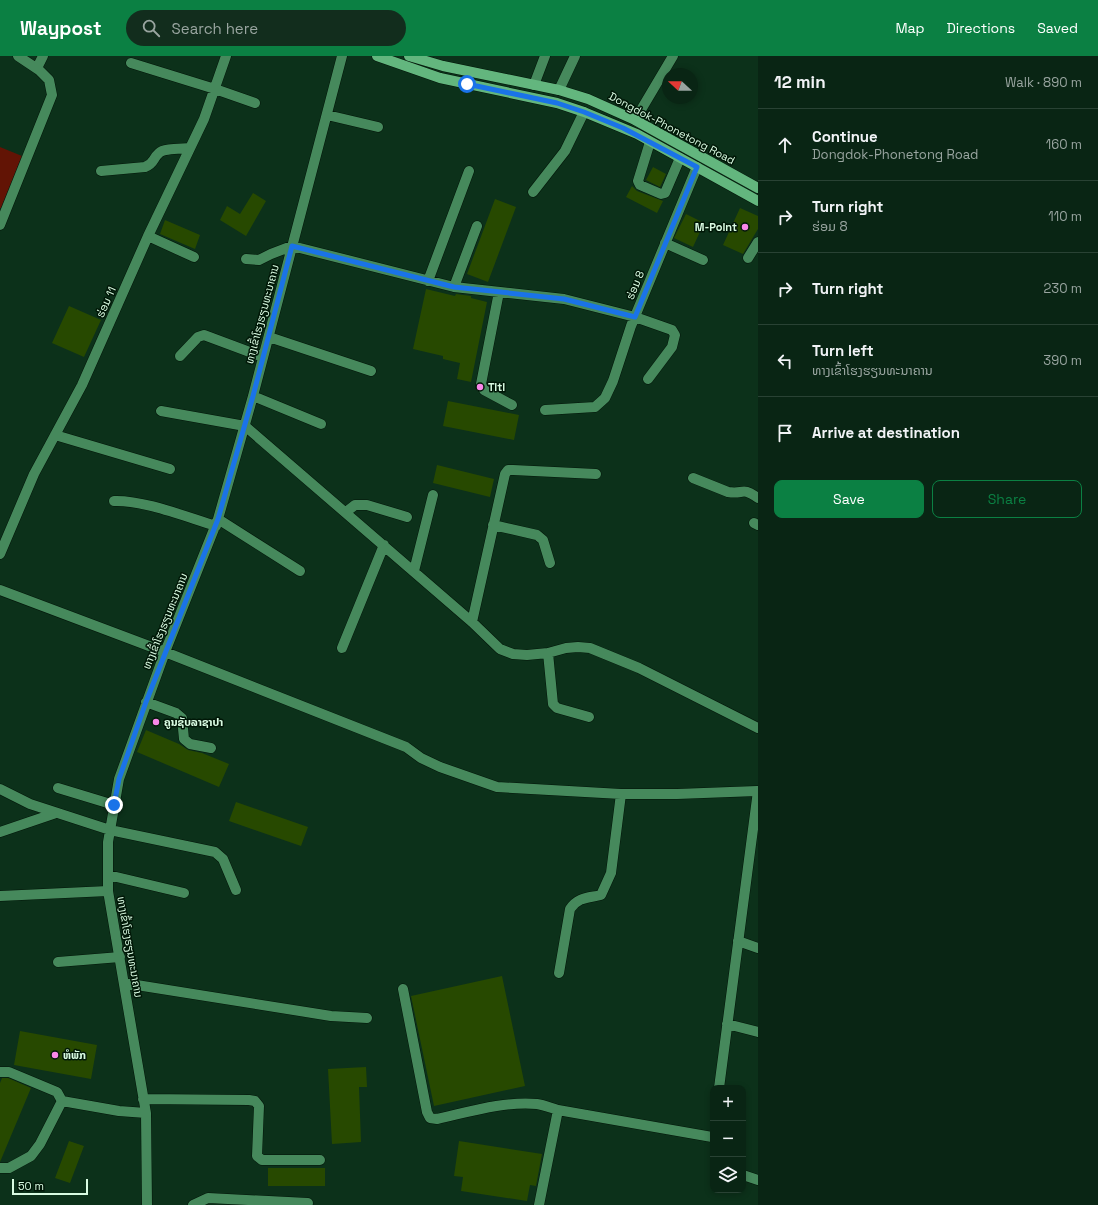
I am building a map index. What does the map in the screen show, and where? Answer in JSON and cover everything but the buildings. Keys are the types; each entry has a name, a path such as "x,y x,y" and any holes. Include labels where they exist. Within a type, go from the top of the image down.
{"main road":[{"name":"Dongdok-Phonetong Road","path":"377,56 440,78 550,102 584,112 623,128 758,201"},
{"name":"Dongdok-Phonetong Road","path":"408,56 443,66 559,90 588,99 635,120 758,188"}],"street":[{"path":"0,225 52,95 49,80 36,68 18,56"},
{"path":"36,68 43,56"},
{"name":"ຮ່ອມ 11","path":"0,554 34,474 82,385 148,236 204,119 226,56"},
{"name":"ທາງເຂົ້າໂຮງຮຽນທະນາຄານ","path":"147,1205 146,1113 108,890 108,842 114,805 119,779 146,702 217,522 269,337 342,56"},
{"path":"534,85 545,56"},
{"path":"559,90 575,56"},
{"path":"635,120 673,56"},
{"path":"131,63 215,89 254,103"},
{"path":"533,192 565,151 584,112"},
{"path":"327,115 378,127"},
{"path":"650,142 638,181 640,185 661,194 665,193 680,158"},
{"path":"101,171 145,167 151,164 159,153 164,150 190,148"},
{"name":"ຮ່ອມ 8","path":"545,410 595,407 605,398 613,381 635,317 697,167"},
{"path":"428,281 470,171"},
{"path":"454,287 477,226"},
{"path":"148,236 194,257"},
{"path":"748,258 758,242"},
{"path":"665,243 703,260"},
{"path":"246,259 259,260 292,246 454,287 564,299 635,317 672,330 676,335 672,347 648,379"},
{"path":"499,292 481,384 484,390 512,404"},
{"path":"180,356 198,337 204,335 263,356"},
{"path":"269,337 371,371"},
{"path":"253,396 321,424"},
{"path":"161,411 245,426 414,571 472,622 500,650 512,654 527,656 548,653 566,648 590,648 639,668 758,728"},
{"path":"55,435 170,469"},
{"path":"472,622 505,474 508,470 596,474"},
{"path":"693,478 728,492 733,493 744,491 758,498"},
{"path":"414,571 433,495"},
{"path":"114,501 125,500 217,522 300,571"},
{"path":"346,512 355,505 367,505 407,517"},
{"path":"493,525 538,535 543,540 550,563"},
{"path":"342,648 384,545"},
{"path":"0,590 165,652 406,747 422,758 440,767 497,787 621,794 677,794 758,791 719,1085"},
{"path":"548,653 553,704 557,708 589,717"},
{"path":"146,702 176,713 182,718 184,739 190,744 211,748"},
{"path":"58,788 114,805"},
{"path":"0,789 30,804 110,830 215,852 223,859 236,890"},
{"path":"559,974 570,909 575,902 580,899 601,895 611,873 621,794"},
{"path":"0,832 56,813"},
{"path":"108,875 184,893"},
{"path":"0,896 108,890"},
{"path":"738,941 758,948"},
{"path":"58,962 120,957"},
{"path":"124,983 331,1016 367,1018"},
{"path":"403,989 427,1112 430,1118 436,1119 502,1105 538,1104 558,1110 710,1137"},
{"path":"727,1024 758,1032"},
{"path":"0,1072 9,1072 57,1092 62,1101"},
{"path":"143,1099 255,1101 259,1106 257,1156 262,1160 320,1160"},
{"path":"62,1101 119,1111 146,1113"},
{"path":"0,1168 9,1168 31,1156 40,1144 62,1101"},
{"path":"539,1205 558,1110"},
{"path":"746,1176 758,1180"},
{"path":"193,1205 208,1198 308,1203"}],"shaded area":[{"path":"0,147 22,156 1,208 0,208"}],"place":[{"name":"M-Point","path":"745,227"},
{"name":"Titi","path":"480,387"},
{"name":"ຄູນຊັບລາຊາປາ","path":"156,722"},
{"name":"ຫໍພັກ","path":"55,1055"}],"route":[{"path":"114,805 119,779 146,702 218,519 253,396 292,246 454,287 564,299 635,317 697,167 637,134 584,112 532,97 467,84"}]}
